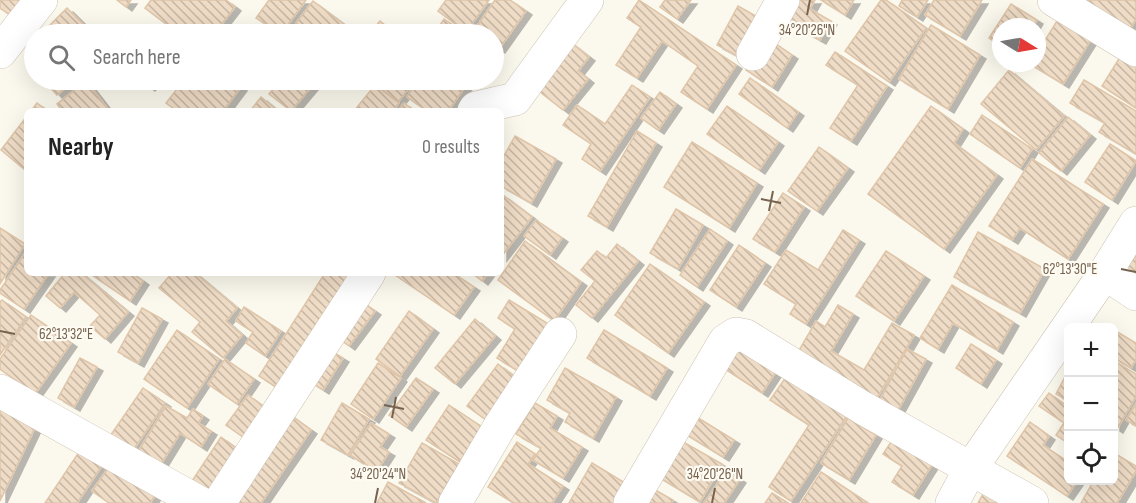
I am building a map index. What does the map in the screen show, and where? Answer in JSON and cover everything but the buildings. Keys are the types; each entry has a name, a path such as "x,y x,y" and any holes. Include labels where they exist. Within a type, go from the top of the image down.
{"street":[{"path":"0,52 41,0"},
{"path":"476,108 514,99 587,0"},
{"path":"753,54 783,0"},
{"path":"1054,0 1136,50"},
{"path":"952,503 971,468 1105,273 1136,223"},
{"path":"1105,273 1136,294"},
{"path":"219,503 367,276"},
{"path":"630,503 726,340 736,333 747,336 863,408 1032,503"},
{"path":"455,503 500,426 560,334"},
{"path":"0,391 200,503"}]}
